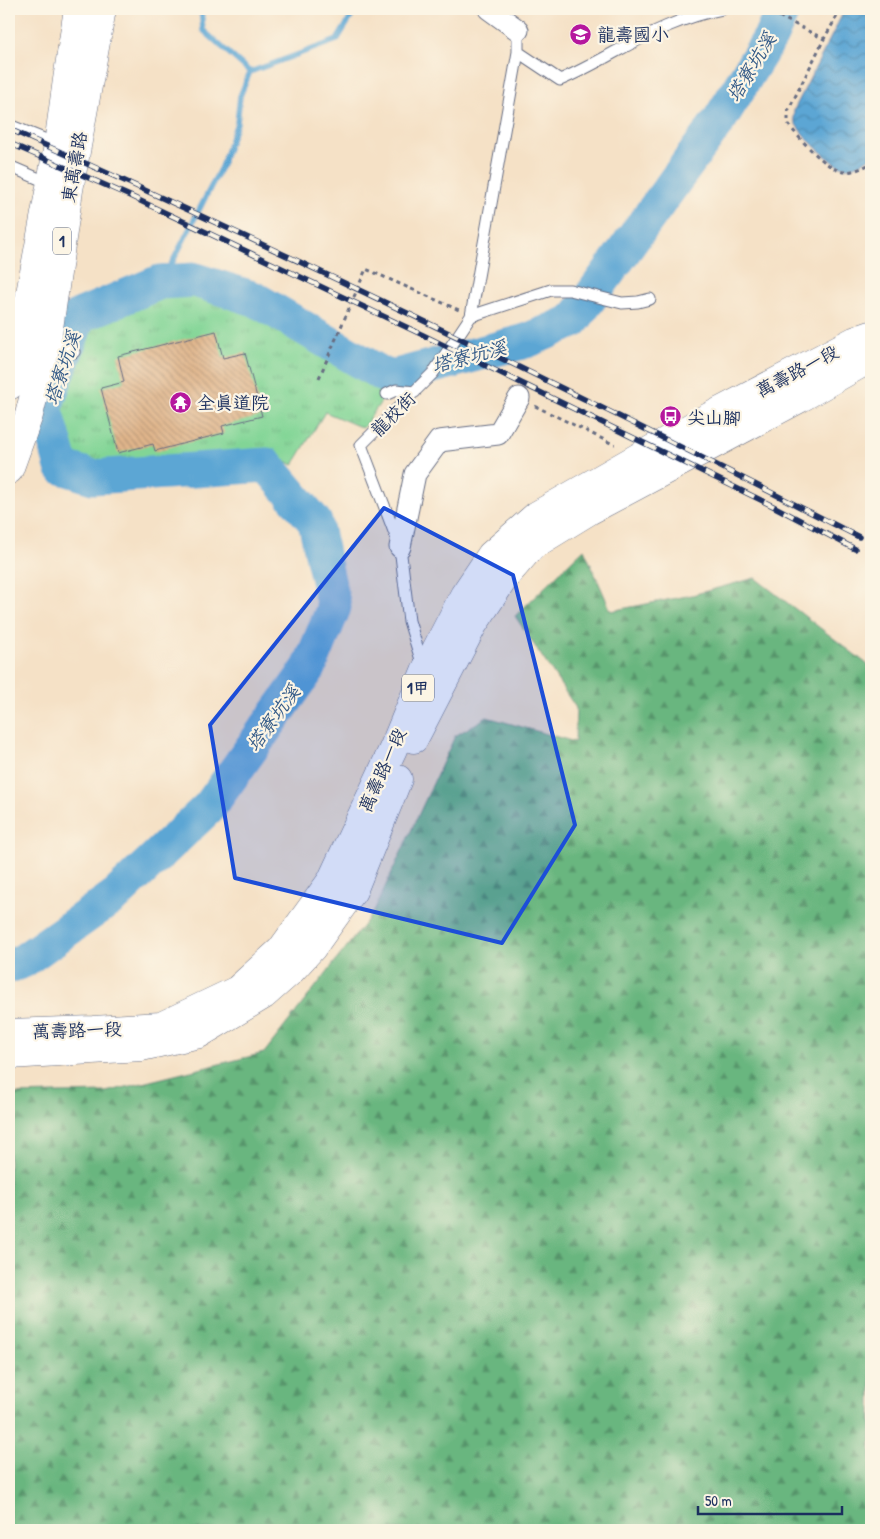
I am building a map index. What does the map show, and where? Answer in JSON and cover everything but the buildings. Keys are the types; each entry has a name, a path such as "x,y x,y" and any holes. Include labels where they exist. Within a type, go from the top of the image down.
{"main road":[{"name":"東萬壽路","path":"67,149 67,80 78,9"},
{"name":"東萬壽路","path":"9,470 29,415 34,339 60,187 67,149 102,9"},
{"name":"萬壽路一段","path":"9,1055 141,1047 198,1034 264,995 290,972 312,948 353,891 412,744 464,595 492,555 538,515 705,419 854,341 871,335"},
{"name":"東萬壽路","path":"9,386 34,339"},
{"name":"萬壽路一段","path":"9,1033 161,1026 237,990 281,950 331,881 393,749 434,677 473,625 505,577 532,546 589,511 871,360"}],"street":[{"path":"489,9 518,30"},
{"path":"518,9 518,30"},
{"path":"400,547 415,474 439,441 498,434 518,398"}],"lane":[{"path":"518,52 560,80 640,39 700,13 722,9"},
{"name":"龍校街","path":"434,677 409,621 400,547 361,445 433,373 471,316 518,52 518,30"},
{"path":"9,125 67,149"},
{"path":"9,166 60,187"},
{"path":"471,316 551,290 570,290 622,303 650,299"},
{"path":"34,339 74,352"},
{"path":"387,394 396,390 414,392"}],"path":[{"path":"765,9 824,39"},
{"path":"841,9 788,112 788,124 800,139 825,162 843,172 859,170 871,163"},
{"path":"319,378 366,269 471,316"},
{"path":"518,398 613,444 622,441"}],"highlighted area":[{"path":"384,508 513,575 575,825 502,943 235,878 210,725"}],"green space":[{"path":"185,289 248,305 391,387 363,428 325,412 293,465 272,453 102,465 69,458 55,409 82,327 151,296"},
{"path":"584,549 611,611 692,595 755,578 871,667 871,1530 9,1530 9,1094 106,1092 264,1053 373,913 455,736 487,717 575,742 576,708 515,616"}],"water":[{"path":"845,9 871,9 871,157 851,167 838,165 816,148 794,121 794,110"}],"waterway":[{"path":"201,9 203,30 250,72"},
{"path":"160,282 173,261 221,167 237,123 240,96 250,72 337,40 356,9"},
{"name":"塔寮坑溪","path":"9,966 23,961 116,895 210,806 309,668 334,607 315,522 267,465 93,477 62,467 45,407 79,316 160,282 195,280 255,299 389,378 529,340 573,321 720,119 771,36 783,9"}],"railway":[{"path":"9,129 224,226 437,327 859,537"},
{"path":"9,143 130,196 423,335 773,506 855,549"}],"place":[{"name":"龍壽國小","path":"581,34"},
{"name":"全真道院","path":"181,402"},
{"name":"尖山腳","path":"671,417"}]}
